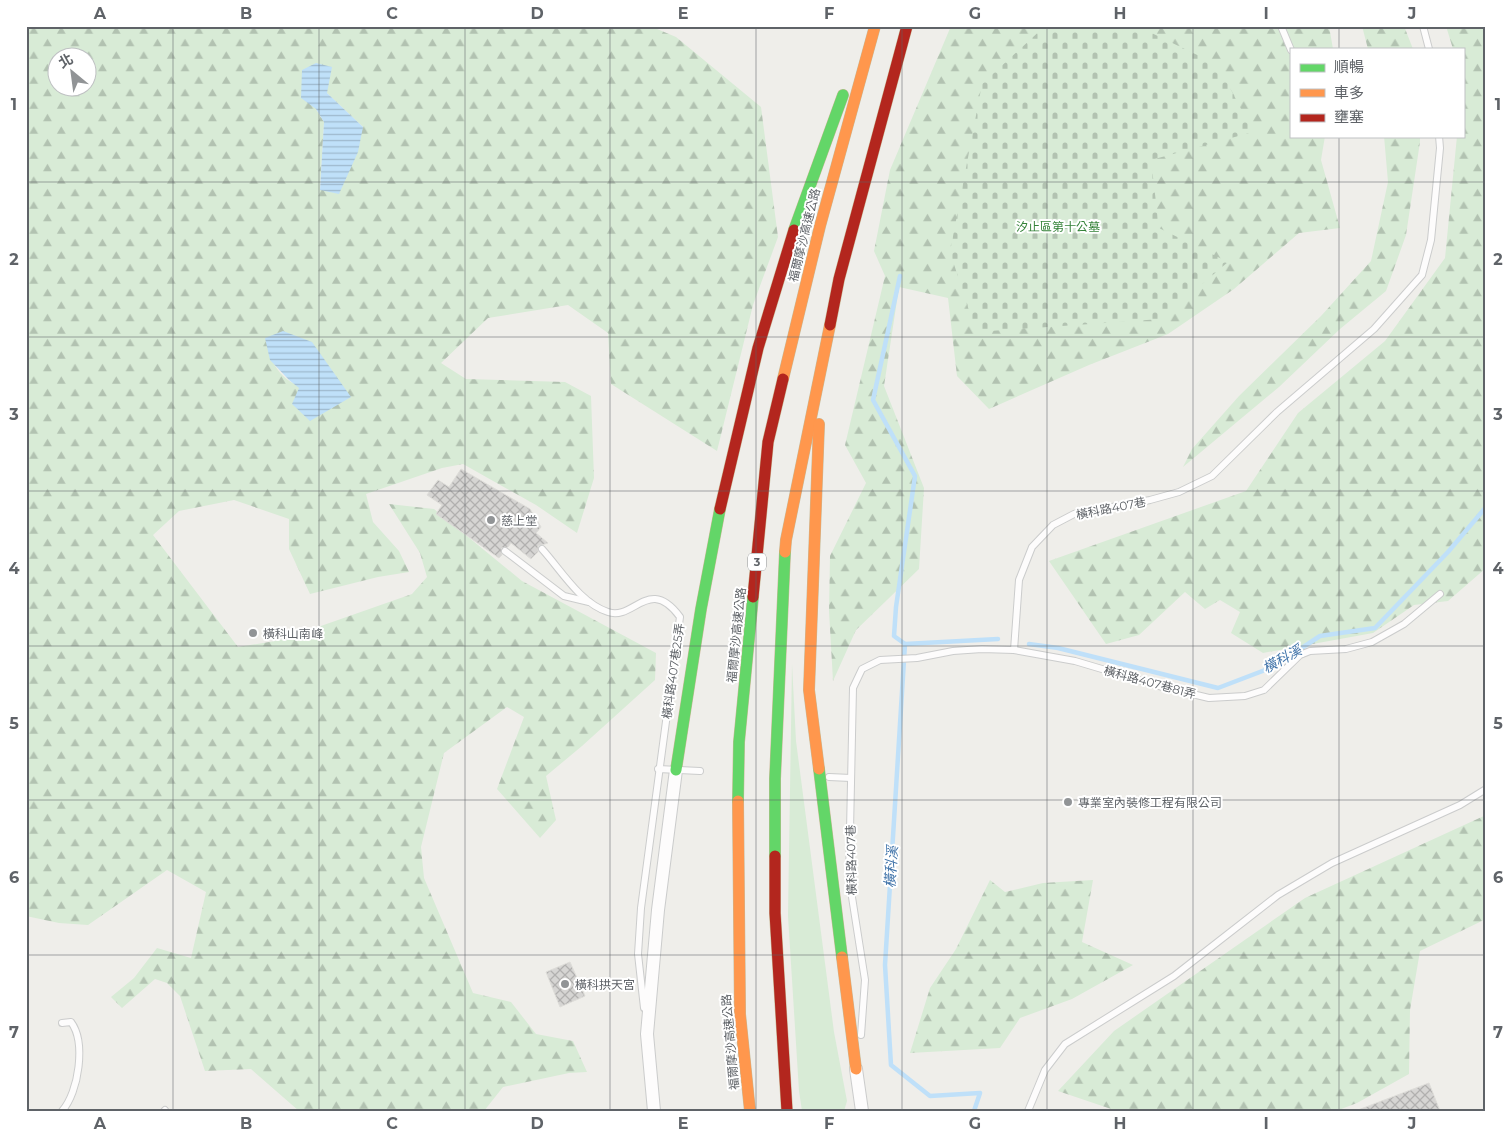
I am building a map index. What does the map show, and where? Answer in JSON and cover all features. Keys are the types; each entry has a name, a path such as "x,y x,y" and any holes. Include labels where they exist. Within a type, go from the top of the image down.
{"highway":[{"path":"676,770 701,609 727,472 758,348 783,260 868,26"},
{"name":"福爾摩沙高速公路","path":"750,1111 740,1014 737,874 739,742 768,442 820,226 875,26"},
{"name":"3","path":"787,1111 775,913 775,779 786,540 839,279 907,26"},
{"path":"822,359 809,690 856,1069"}],"street":[{"path":"654,1111 648,1034 658,910 676,770"},
{"name":"橫科路407巷","path":"856,1069 862,1111"}],"lane":[{"path":"1281,26 1290,48"},
{"path":"1423,26 1429,48"},
{"name":"橫科路407巷","path":"1014,650 1019,580 1032,547 1053,525 1074,514 1150,500 1179,492 1212,476 1277,412 1374,329 1422,274 1430,240 1440,148 1439,138"},
{"name":"橫科路407巷25弄","path":"542,549 590,603 610,613 622,611 650,599 660,600 674,608 680,616 676,660 658,769"},
{"path":"505,550 564,596 590,603"},
{"name":"橫科路407巷81弄","path":"862,669 880,660 912,658 982,648 1014,650 1075,661 1159,686 1209,698 1245,696 1264,690 1300,655 1310,651 1346,649 1372,642 1404,624 1440,594"},
{"name":"橫科路407巷","path":"856,1069 865,980 850,884 851,778 853,688 862,669"},
{"path":"648,1034 638,954 641,908 658,769 700,771"},
{"path":"829,777 851,778"},
{"path":"1028,1111 1045,1070 1065,1044 1174,976 1278,895 1332,863 1460,806 1486,789"},
{"path":"62,1023 71,1022 75,1028 78,1066 74,1091 68,1104 62,1111"}],"green space":[{"path":"26,26 650,26 676,37 761,107 778,237 753,305 717,451 611,384 608,333 568,305 488,318 441,363 466,379 565,382 591,396 594,478 577,533 536,505 463,464 442,468 366,494 373,522 399,551 409,572 378,577 310,594 289,549 289,519 234,500 179,511 153,535 238,647 281,640 412,594 427,577 420,553 389,504 434,509 522,581 656,653 655,680 546,776 556,820 540,838 497,789 524,717 507,707 444,753 421,847 424,878 473,993 511,1002 536,1034 573,1041 587,1072 569,1073 503,1087 484,1111 299,1111 251,1069 205,1071 180,996 167,983 155,979 122,1008 111,997 134,978 157,948 191,958 206,892 167,870 88,925 59,923 26,916","holes":["327,93 363,127 320,189 324,122 316,109","268,344 351,397 310,390 298,386 287,379 279,371 272,359"]},
{"path":"951,26 1329,26 1333,48 1290,48 1290,138 1325,138 1321,160 1340,228 1299,233 1234,289 1168,334 1089,365 989,409 957,376 948,298 899,287 884,386 924,488 919,569 856,630 833,681 829,611 830,556 866,483 845,445 885,276 874,251 890,170"},
{"name":"汐止區第十公墓","path":"1045,26 1137,26 1218,65 1253,132 1151,160 1159,228 1228,262 1161,319 976,332 950,252 982,84"},
{"path":"1362,26 1404,26 1413,48 1368,48"},
{"path":"1446,26 1486,26 1486,568 1448,601 1414,605 1373,633 1263,653 1231,633 1240,612 1220,600 1205,609 1185,592 1139,635 1106,644 1049,561 1246,491 1298,413 1385,341 1445,258 1457,138 1464,138 1464,48 1453,48"},
{"path":"1384,138 1420,138 1406,235 1386,291 1340,329 1279,387 1183,467 1192,449 1239,396 1321,316 1371,261 1388,182"},
{"path":"792,664 796,741 834,1032 847,1101 844,1111 802,1111 799,1091 788,916"},
{"path":"1486,815 1486,919 1420,951 1410,1010 1409,1074 1357,1103 1336,1111 1117,1111 1058,1091 1114,1031 1305,898"},
{"path":"990,880 1005,892 1043,883 1093,880 1082,942 1133,965 1072,999 1020,1018 1000,1048 910,1053 930,988 956,949"}],"water":[{"path":"316,63 332,67 327,93 363,127 358,152 339,194 320,190 324,122 316,109 301,98 302,70"},
{"path":"283,331 312,342 351,397 310,421 292,404 299,388 270,360 265,338"}],"building":[{"name":"慈上堂","path":"461,469 530,509 541,527 536,533 548,543 538,546 538,552 531,559 511,543 508,547 501,548 502,555 499,558 436,514 442,505 427,495 438,480 449,487"},
{"name":"橫科拱天宮","path":"570,962 585,996 560,1007 546,972"},
{"path":"1429,1083 1440,1111 1358,1111 1358,1110"}],"waterway":[{"path":"900,276 873,400 915,476 896,607 894,636 905,644"},
{"name":"橫科溪","path":"1029,644 1058,648 1218,688 1273,667 1320,636 1375,628 1448,552 1486,507"},
{"name":"橫科溪","path":"974,1111 980,1093 930,1096 891,1065 885,965 905,644 998,639"}],"traffic: fast":[{"path":"794,230 843,95"},
{"path":"676,770 701,609 720,509"},
{"path":"775,856 775,779 785,552"},
{"path":"738,801 739,742 753,597"},
{"path":"819,769 842,957"}],"traffic: slow":[{"path":"783,379 820,226 875,26"},
{"path":"785,552 830,325"},
{"path":"819,424 809,690 819,769"},
{"path":"738,801 740,1014 750,1111"},
{"path":"842,957 856,1069"}],"traffic: jam":[{"path":"830,325 839,279 907,26"},
{"path":"720,509 758,348 794,230"},
{"path":"753,597 768,442 783,379"},
{"path":"775,856 775,913 787,1111"}],"place":[{"name":"慈上堂","path":"491,520"},
{"name":"橫科山南峰","path":"253,633"},
{"name":"專業室內裝修工程有限公司","path":"1068,802"},
{"name":"橫科拱天宮","path":"565,984"}]}
